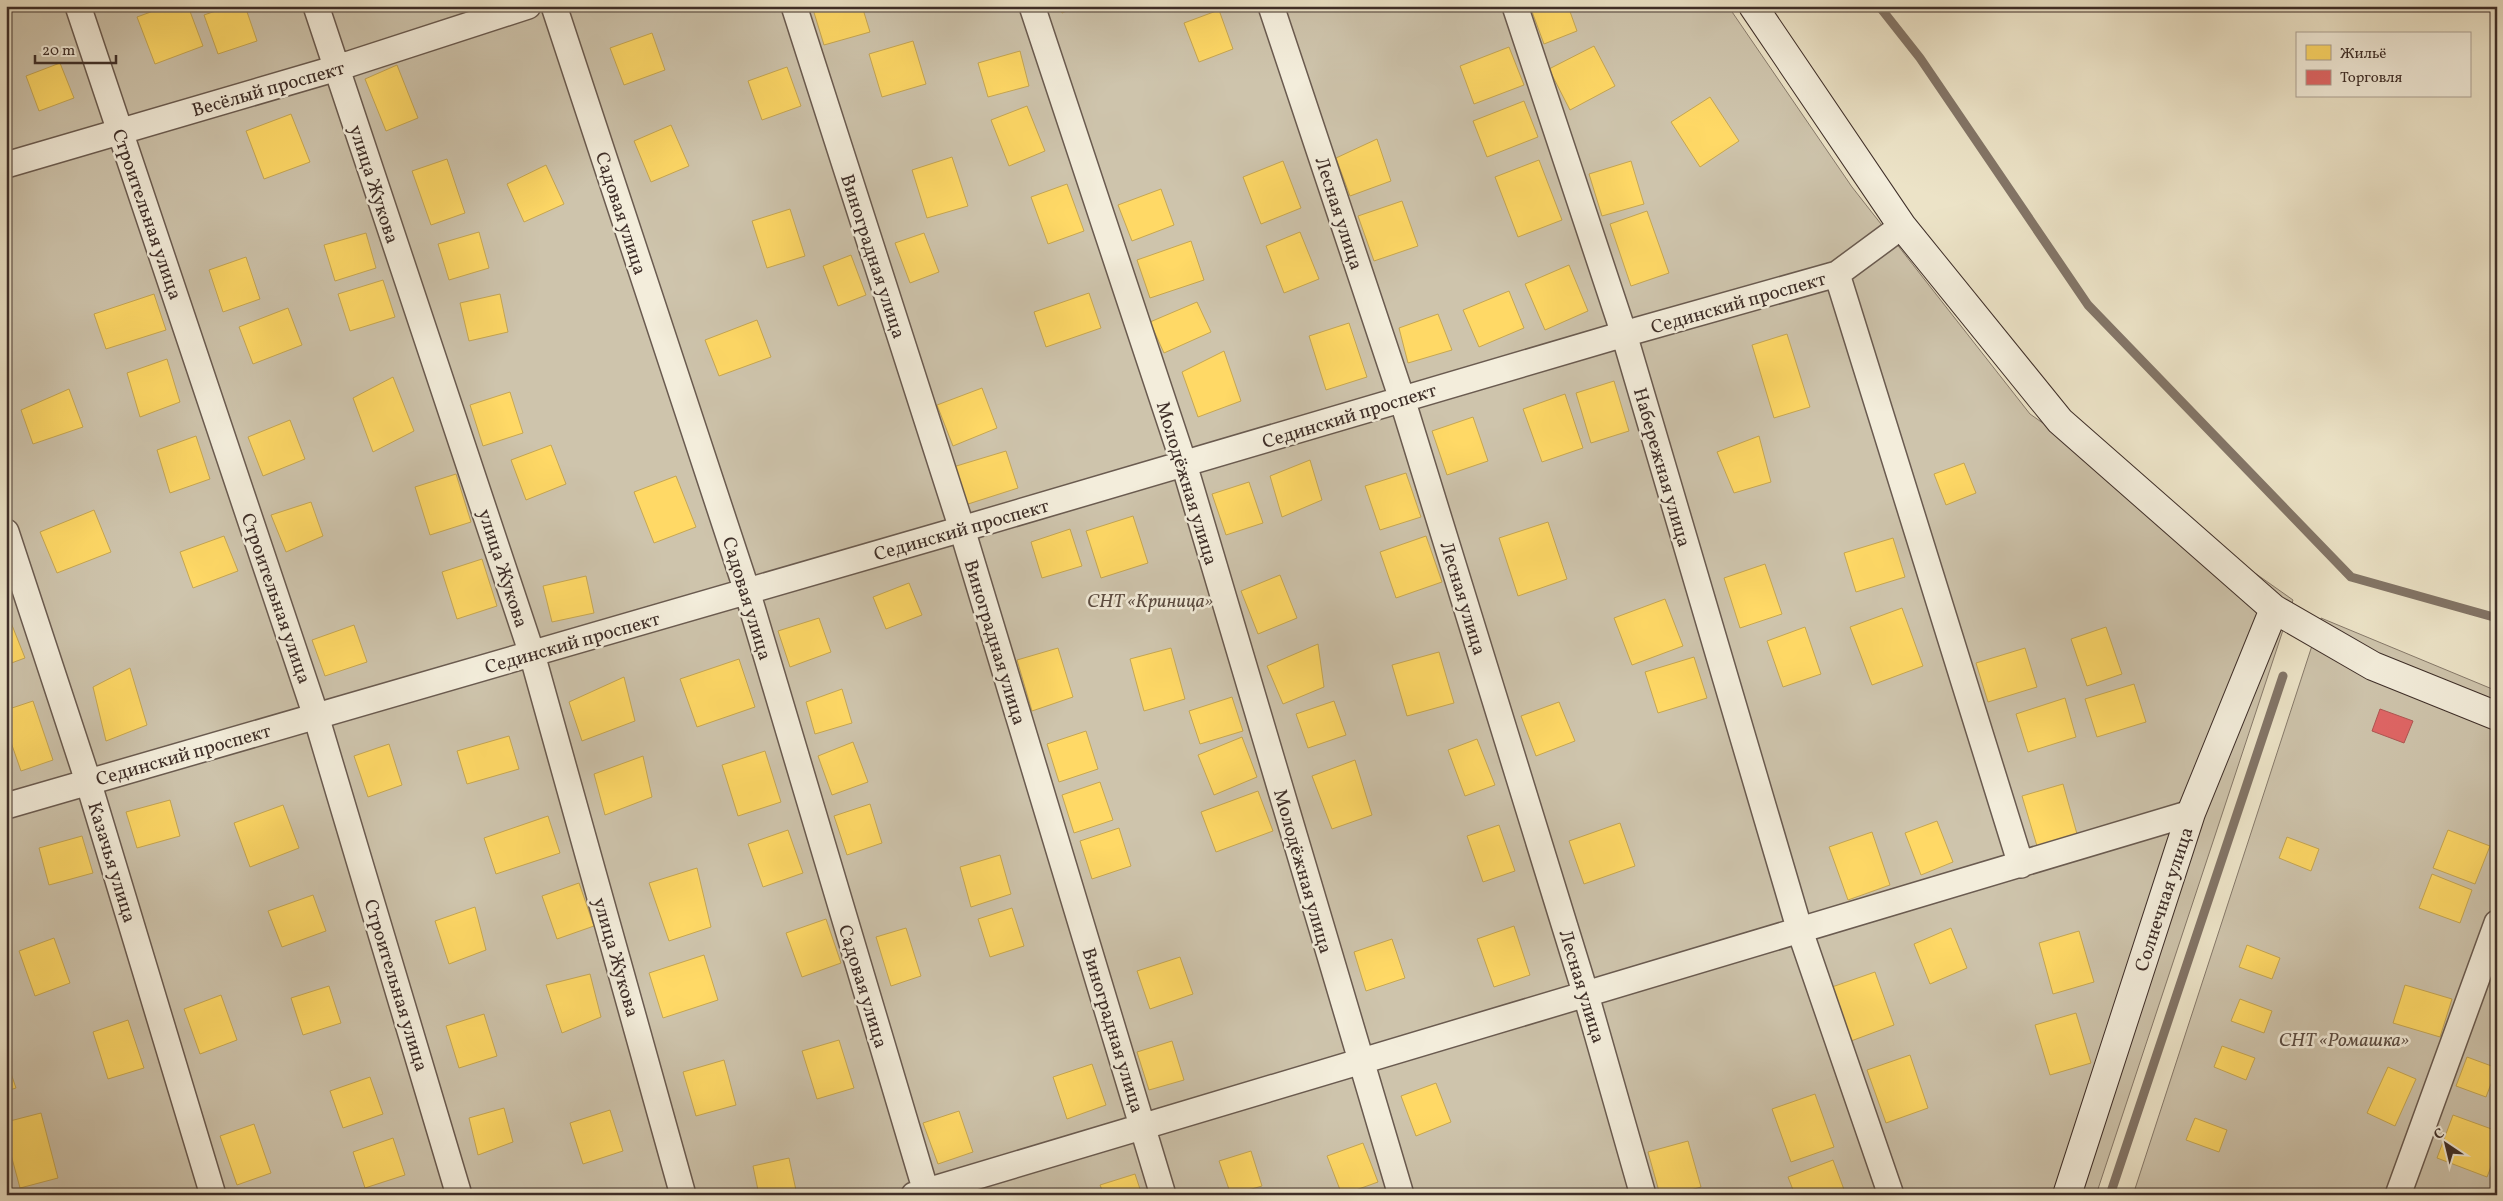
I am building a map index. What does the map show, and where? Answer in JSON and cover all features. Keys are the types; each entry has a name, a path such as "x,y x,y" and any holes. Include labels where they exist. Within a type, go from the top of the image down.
{"street":[{"name":"Строительная улица","path":"78,6 316,716 459,1195"},
{"name":"улица Жукова","path":"316,6 532,654 683,1195"},
{"name":"Весёлый проспект","path":"6,165 120,130 337,68 528,6"},
{"name":"Садовая улица","path":"554,6 747,591 922,1194"},
{"name":"Виноградная улица","path":"794,6 962,529 1163,1195"},
{"name":"Молодёжная улица","path":"1032,6 1184,464 1400,1195"},
{"name":"Лесная улица","path":"1271,6 1402,399 1586,995 1643,1195"},
{"name":"Набережная улица","path":"1515,6 1624,334 1800,931 1891,1195"},
{"path":"1753,6 1902,226 2060,421 2274,608 2373,666 2497,716"},
{"name":"Сединский проспект","path":"6,806 962,529 1624,334 1837,274 1902,226"},
{"path":"1837,274 2021,866"},
{"name":"Казачья улица","path":"6,532 88,781 213,1195"},
{"name":"Солнечная улица","path":"2067,1195 2191,813 2274,608"},
{"path":"922,1194 1143,1126 2021,866 2191,813"},
{"path":"2398,1195 2497,923"}],"green space":[{"name":"СНТ «Криница»","path":"6,6 1728,6 1852,187 2030,414 2293,600 2096,1195 6,1195"},
{"name":"СНТ «Ромашка»","path":"2321,618 2497,691 2497,1195 2133,1195"}],"building: Жильё":[{"path":"167,6 188,6 203,46 155,64 137,17"},
{"path":"230,6 245,6 257,41 218,54 204,15"},
{"path":"812,6 862,6 870,32 824,45"},
{"path":"1059,6 1078,6 1062,13"},
{"path":"1530,6 1568,6 1577,31 1544,44"},
{"path":"1219,10 1233,49 1199,62 1184,23"},
{"path":"652,33 665,70 624,85 610,48"},
{"path":"913,41 926,84 882,97 869,54"},
{"path":"1594,46 1615,86 1570,110 1549,69"},
{"path":"1509,47 1524,85 1474,104 1460,66"},
{"path":"1020,51 1029,86 988,97 978,63"},
{"path":"60,63 74,98 39,111 26,76"},
{"path":"397,65 418,118 386,131 365,79"},
{"path":"787,67 801,106 762,120 748,81"},
{"path":"1710,97 1739,141 1700,167 1671,122"},
{"path":"1524,101 1538,137 1487,157 1473,121"},
{"path":"1027,106 1045,151 1009,166 991,120"},
{"path":"291,114 310,162 264,179 246,131"},
{"path":"671,125 689,166 651,182 634,141"},
{"path":"1377,139 1391,181 1350,196 1336,158"},
{"path":"952,157 968,206 927,218 912,170"},
{"path":"447,159 465,213 431,225 412,171"},
{"path":"1539,160 1562,220 1518,237 1495,177"},
{"path":"1283,161 1301,208 1261,224 1243,177"},
{"path":"1631,161 1644,204 1602,216 1589,174"},
{"path":"546,165 564,204 524,222 507,184"},
{"path":"1067,184 1084,231 1048,244 1031,197"},
{"path":"1161,189 1174,225 1132,241 1118,205"},
{"path":"1402,201 1418,246 1374,261 1358,216"},
{"path":"790,209 805,256 767,268 752,221"},
{"path":"1647,211 1669,273 1631,286 1610,224"},
{"path":"479,232 489,268 449,280 438,244"},
{"path":"1300,232 1319,279 1284,293 1266,246"},
{"path":"366,233 376,268 335,281 324,245"},
{"path":"924,233 939,272 910,283 895,243"},
{"path":"1191,241 1204,280 1150,298 1137,260"},
{"path":"851,255 866,295 838,306 823,266"},
{"path":"246,257 260,299 223,312 209,270"},
{"path":"1569,265 1588,311 1545,330 1525,284"},
{"path":"383,280 395,317 350,331 338,294"},
{"path":"1509,291 1524,328 1479,347 1463,310"},
{"path":"1089,293 1101,328 1046,347 1034,312"},
{"path":"154,294 166,330 106,349 94,314"},
{"path":"500,294 508,332 469,341 460,303"},
{"path":"1197,302 1211,332 1164,353 1150,322"},
{"path":"288,308 302,345 253,364 239,327"},
{"path":"1438,314 1452,350 1408,363 1399,328"},
{"path":"757,320 771,357 719,376 705,340"},
{"path":"1349,323 1367,377 1326,390 1309,336"},
{"path":"1787,334 1810,407 1774,418 1752,345"},
{"path":"1224,351 1241,401 1198,417 1182,372"},
{"path":"167,359 180,402 140,417 127,373"},
{"path":"393,377 414,431 373,452 353,398"},
{"path":"1614,381 1629,431 1591,443 1576,393"},
{"path":"982,388 997,428 953,446 937,405"},
{"path":"69,389 83,427 33,444 21,410"},
{"path":"510,392 523,433 483,446 470,405"},
{"path":"1565,394 1583,448 1542,462 1523,409"},
{"path":"1473,417 1488,461 1447,475 1432,431"},
{"path":"290,420 305,459 263,476 248,437"},
{"path":"196,436 210,479 170,493 157,450"},
{"path":"1759,436 1771,482 1734,493 1717,452"},
{"path":"551,445 566,484 526,500 511,460"},
{"path":"1006,451 1018,488 965,505 953,467"},
{"path":"1310,460 1322,500 1282,517 1270,476"},
{"path":"1964,463 1976,493 1946,505 1934,474"},
{"path":"1406,473 1421,517 1380,530 1365,486"},
{"path":"456,474 471,522 430,535 415,487"},
{"path":"676,476 696,527 654,543 634,492"},
{"path":"1249,482 1263,523 1226,535 1212,494"},
{"path":"311,502 323,536 286,552 271,515"},
{"path":"94,510 111,552 57,573 40,532"},
{"path":"1133,516 1148,563 1101,578 1086,531"},
{"path":"1548,522 1567,579 1518,596 1499,538"},
{"path":"1070,529 1082,566 1042,578 1031,542"},
{"path":"224,536 238,571 193,588 180,552"},
{"path":"1426,536 1442,582 1396,598 1380,552"},
{"path":"1893,538 1905,577 1856,592 1844,553"},
{"path":"482,559 497,606 457,619 442,572"},
{"path":"1765,564 1782,614 1740,628 1724,578"},
{"path":"1280,575 1297,618 1258,634 1241,591"},
{"path":"586,576 594,613 552,622 543,586"},
{"path":"909,583 922,615 886,629 873,597"},
{"path":"1665,599 1683,646 1632,665 1614,618"},
{"path":"1902,608 1923,666 1872,685 1850,627"},
{"path":"6,610 25,658 6,665"},
{"path":"819,618 831,652 790,667 778,631"},
{"path":"354,625 367,662 325,676 312,640"},
{"path":"1805,627 1821,674 1783,687 1767,641"},
{"path":"2106,627 2122,674 2087,686 2071,639"},
{"path":"1318,644 1324,687 1283,704 1267,666"},
{"path":"1058,648 1073,697 1032,711 1017,660"},
{"path":"1171,648 1185,699 1144,711 1130,659"},
{"path":"2025,648 2037,687 1988,702 1976,663"},
{"path":"1439,652 1454,703 1407,716 1392,665"},
{"path":"1694,657 1707,698 1658,713 1645,672"},
{"path":"739,659 755,707 697,727 680,679"},
{"path":"130,668 147,725 106,741 93,687"},
{"path":"624,677 635,721 582,741 569,702"},
{"path":"2134,684 2146,722 2097,737 2085,699"},
{"path":"842,689 852,723 815,734 806,702"},
{"path":"1232,697 1243,731 1200,744 1189,711"},
{"path":"2065,698 2076,737 2028,752 2016,714"},
{"path":"33,701 53,760 21,771 6,728 6,710"},
{"path":"1334,701 1346,735 1308,748 1296,714"},
{"path":"1559,702 1575,741 1536,756 1521,716"},
{"path":"1086,731 1098,769 1059,782 1047,744"},
{"path":"509,736 519,769 467,784 457,751"},
{"path":"1242,737 1257,777 1214,795 1198,755"},
{"path":"1477,739 1495,785 1465,796 1448,750"},
{"path":"853,742 868,782 832,795 818,756"},
{"path":"389,744 402,785 368,797 354,756"},
{"path":"765,751 781,802 738,816 722,765"},
{"path":"643,756 652,797 605,815 594,774"},
{"path":"1355,760 1372,815 1332,829 1312,776"},
{"path":"1100,782 1113,820 1074,833 1062,795"},
{"path":"2063,784 2077,834 2037,846 2022,796"},
{"path":"1258,791 1273,831 1216,852 1201,812"},
{"path":"170,800 180,836 137,848 126,812"},
{"path":"870,804 882,843 847,855 834,816"},
{"path":"283,805 299,848 250,867 234,823"},
{"path":"548,816 560,853 496,874 484,838"},
{"path":"1937,821 1953,862 1921,875 1905,833"},
{"path":"1620,823 1635,866 1584,884 1569,841"},
{"path":"1499,825 1515,871 1483,882 1467,836"},
{"path":"1119,828 1131,866 1092,879 1080,841"},
{"path":"788,830 803,873 763,887 748,844"},
{"path":"2448,830 2490,846 2475,884 2433,868"},
{"path":"1872,832 1890,885 1848,900 1829,847"},
{"path":"82,836 93,873 49,885 39,848"},
{"path":"2287,837 2319,849 2311,871 2279,858"},
{"path":"1000,855 1011,894 971,907 960,867"},
{"path":"697,868 711,927 669,941 649,883"},
{"path":"2432,874 2472,890 2460,923 2419,908"},
{"path":"579,883 594,926 557,939 542,896"},
{"path":"313,895 326,931 282,947 268,911"},
{"path":"475,907 486,950 449,964 435,921"},
{"path":"1012,908 1024,946 990,957 978,919"},
{"path":"826,919 841,963 802,977 786,933"},
{"path":"1514,926 1530,975 1494,987 1477,939"},
{"path":"906,928 921,976 891,986 876,937"},
{"path":"1951,928 1967,968 1930,984 1914,944"},
{"path":"2079,931 2094,982 2053,994 2039,943"},
{"path":"54,938 70,983 35,996 19,951"},
{"path":"1392,939 1405,978 1366,991 1354,952"},
{"path":"2247,945 2280,958 2272,979 2239,967"},
{"path":"704,955 718,1000 663,1018 649,973"},
{"path":"1180,957 1193,994 1150,1009 1137,971"},
{"path":"1875,972 1894,1025 1851,1041 1832,987"},
{"path":"590,974 601,1017 562,1033 546,985"},
{"path":"2405,985 2452,999 2440,1037 2393,1023"},
{"path":"329,986 341,1023 303,1035 291,998"},
{"path":"221,995 237,1040 200,1054 184,1009"},
{"path":"2240,999 2272,1011 2264,1033 2231,1021"},
{"path":"2076,1013 2091,1063 2050,1075 2035,1025"},
{"path":"484,1014 497,1056 459,1068 446,1026"},
{"path":"128,1020 144,1068 108,1079 93,1032"},
{"path":"839,1040 854,1088 817,1099 802,1051"},
{"path":"1172,1041 1184,1080 1149,1090 1137,1052"},
{"path":"2222,1046 2255,1058 2246,1080 2214,1067"},
{"path":"1910,1055 1928,1108 1886,1123 1867,1070"},
{"path":"2467,1057 2497,1068 2486,1097 2456,1086"},
{"path":"6,1059 16,1088 6,1091"},
{"path":"724,1060 736,1105 696,1116 683,1072"},
{"path":"1092,1064 1106,1105 1067,1119 1053,1077"},
{"path":"2388,1067 2416,1079 2395,1126 2367,1113"},
{"path":"370,1077 383,1114 343,1128 330,1091"},
{"path":"1436,1083 1451,1122 1416,1136 1401,1096"},
{"path":"1815,1094 1834,1147 1791,1162 1772,1109"},
{"path":"504,1108 513,1142 478,1155 469,1118"},
{"path":"610,1110 623,1151 583,1164 570,1123"},
{"path":"959,1111 973,1152 938,1164 923,1123"},
{"path":"41,1113 58,1178 20,1188 6,1136 6,1122"},
{"path":"2453,1115 2497,1131 2497,1151 2487,1177 2437,1158"},
{"path":"2195,1118 2227,1130 2219,1152 2186,1140"},
{"path":"254,1124 271,1173 237,1185 220,1136"},
{"path":"393,1138 405,1175 365,1188 353,1152"},
{"path":"1688,1141 1701,1187 1673,1195 1660,1195 1648,1152"},
{"path":"1363,1143 1378,1182 1342,1195 1327,1156"},
{"path":"1251,1151 1262,1186 1231,1195 1219,1161"},
{"path":"789,1158 797,1195 759,1195 753,1166"},
{"path":"1833,1160 1846,1195 1795,1195 1788,1177"},
{"path":"1135,1174 1142,1195 1104,1195 1100,1185"}],"building: Торговля":[{"path":"2380,709 2413,721 2404,743 2372,731"}],"waterway":[{"path":"1879,6 1920,58 2088,305 2351,577 2497,618"},
{"path":"2110,1195 2283,676"}]}
